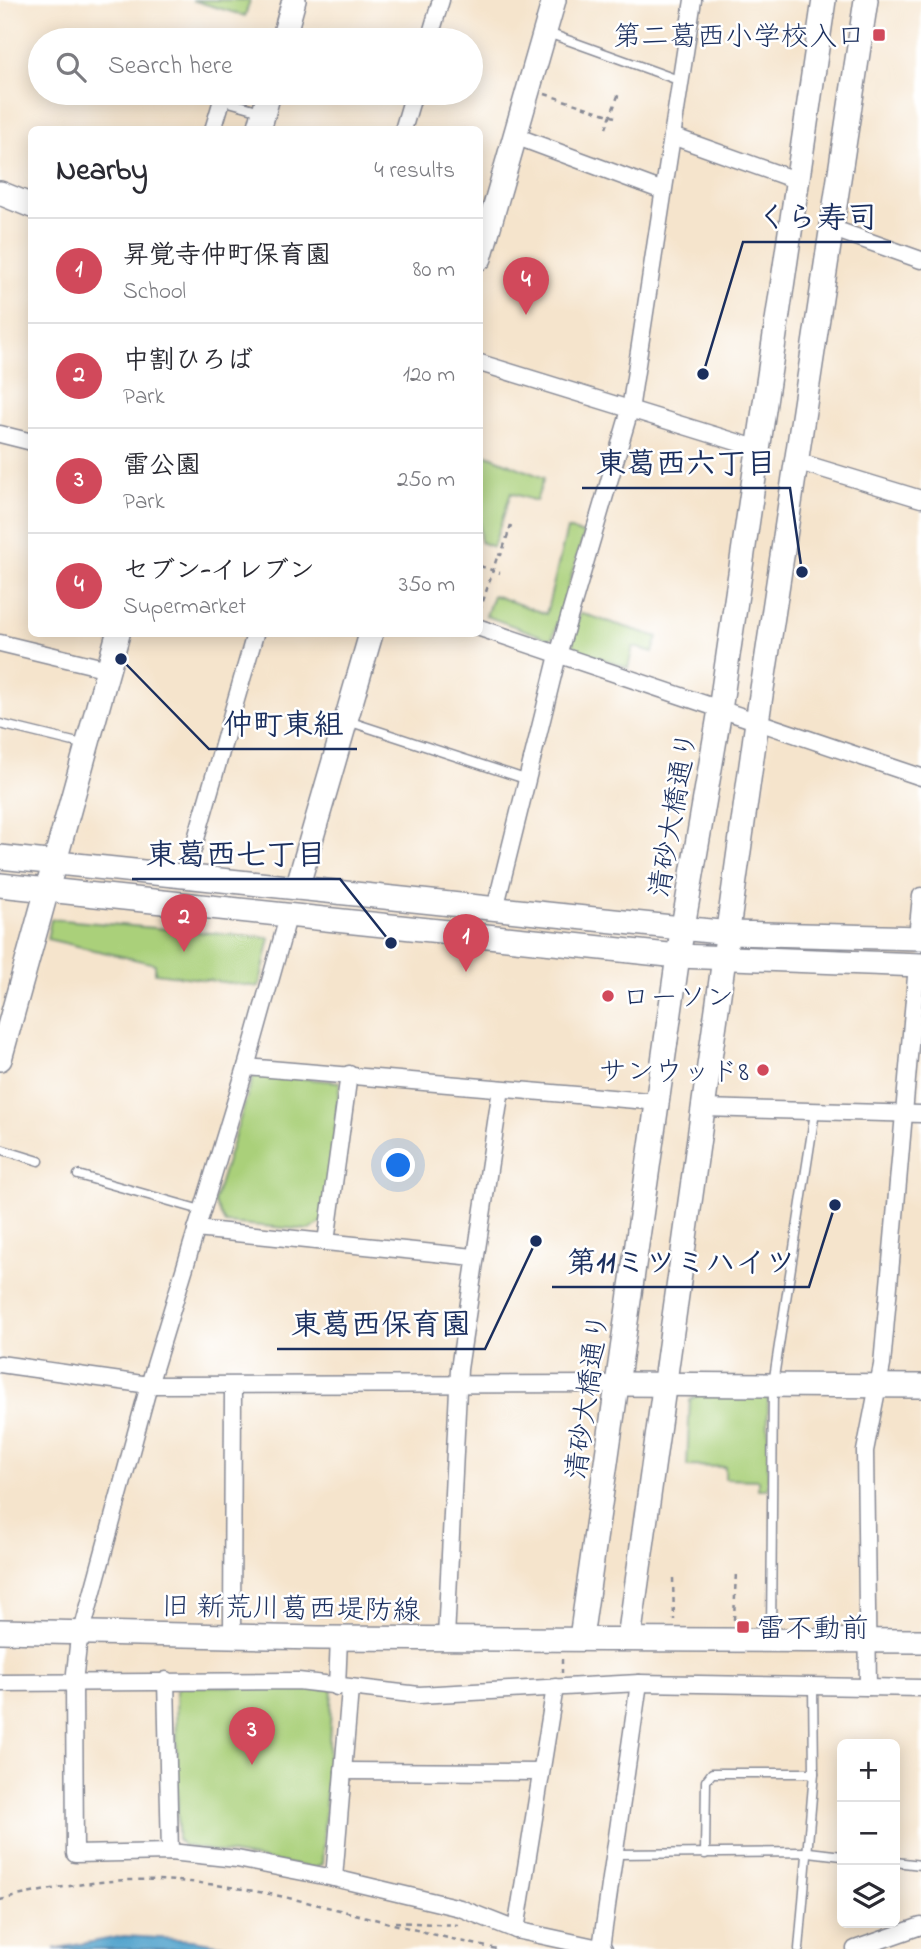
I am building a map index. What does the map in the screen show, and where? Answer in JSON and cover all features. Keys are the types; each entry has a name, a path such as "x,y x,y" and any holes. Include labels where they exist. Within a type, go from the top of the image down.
{"street":[{"path":"286,28 294,0"},
{"path":"433,28 441,0"},
{"path":"483,248 554,0"},
{"path":"495,909 558,655 630,410 693,0"},
{"name":"清砂大橋通り","path":"571,1643 618,1384 682,929 720,710 756,448 824,0"},
{"path":"629,1639 757,722 866,0"},
{"path":"214,126 220,105"},
{"path":"404,126 410,105"},
{"path":"515,136 663,191"},
{"path":"672,136 798,181"},
{"path":"0,193 28,204"},
{"path":"831,228 921,260"},
{"path":"483,364 756,448"},
{"path":"0,434 28,441"},
{"path":"796,461 921,499"},
{"path":"483,629 921,777"},
{"path":"0,1059 52,862 117,637"},
{"path":"185,877 255,637"},
{"path":"297,888 370,637"},
{"path":"0,643 108,669"},
{"path":"0,857 729,933 919,938 921,897"},
{"path":"0,885 678,956 919,965 914,1114 882,1365 865,1451 868,1687"},
{"path":"288,917 246,1067 149,1385 81,1634 74,1682 75,1854 170,1852 237,1859 334,1878 460,1908 516,1930 603,1949 639,1683"},
{"path":"246,1067 659,1102"},
{"path":"326,1242 349,1074"},
{"path":"446,1639 458,1385 474,1257 501,1089"},
{"path":"704,1108 914,1114"},
{"path":"196,1229 474,1257"},
{"path":"0,1364 149,1385 921,1386"},
{"path":"232,1637 233,1387"},
{"name":"旧 新荒川葛西堤防線","path":"0,1632 571,1643 629,1639 921,1641"},
{"path":"334,1878 343,1771 344,1688 339,1638"},
{"path":"166,1680 170,1852"},
{"path":"0,1683 298,1681 419,1695 558,1681 921,1688"},
{"path":"516,1930 540,1772 558,1681"},
{"path":"343,1771 540,1772"},
{"path":"855,1949 921,1926"}],"lane":[{"path":"545,32 681,81"},
{"path":"241,105 264,111"},
{"path":"345,720 528,779"},
{"path":"0,724 86,745"},
{"path":"771,1640 773,1384 815,1112"},
{"path":"0,1149 39,1161"},
{"path":"78,1175 201,1210"},
{"path":"799,1949 814,1773 813,1686"},
{"path":"705,1854 706,1781 712,1773 814,1773"},
{"path":"614,1854 809,1852 837,1855"},
{"path":"900,1863 921,1865"}],"path":[{"path":"607,128 613,117 619,93"},
{"path":"547,95 613,117"},
{"path":"483,602 512,525"},
{"path":"483,567 500,573"},
{"path":"734,1622 736,1571"},
{"path":"668,1623 674,1622 673,1578"},
{"path":"558,1681 571,1643"},
{"path":"0,1899 72,1886 157,1880 273,1894 497,1949"},
{"path":"391,1922 460,1926 487,1919"}],"green space":[{"path":"192,0 250,0 245,16"},
{"path":"483,453 544,478 536,501 511,493 493,547 483,543"},
{"path":"567,529 584,534 553,637 549,639 486,616 493,595 546,614"},
{"path":"580,613 658,637 653,652 633,647 628,668 575,649 572,639"},
{"path":"51,919 270,938 259,987 155,973 155,964 47,939"},
{"path":"254,1074 340,1082 326,1219 310,1230 225,1223 214,1202"},
{"path":"699,1394 763,1394 768,1399 768,1489 758,1489 758,1480 725,1479 725,1467 687,1466 690,1400"},
{"path":"180,1685 332,1689 322,1864 313,1868 184,1846 178,1840 176,1690"}],"water":[{"path":"124,1936 192,1940 250,1949 54,1949"}],"place":[{"name":"第二葛西小学校入口","path":"879,35"},
{"name":"セブン-イレブン","path":"526,315"},
{"name":"くら寿司","path":"703,374"},
{"name":"東葛西六丁目","path":"802,572"},
{"name":"仲町東組","path":"121,659"},
{"name":"東葛西七丁目","path":"391,943"},
{"name":"中割ひろば","path":"184,952"},
{"name":"昇覚寺仲町保育園","path":"466,972"},
{"name":"ローソン","path":"608,996"},
{"name":"サンウッド8","path":"763,1070"},
{"name":"第11ミツミハイツ","path":"835,1205"},
{"name":"東葛西保育園","path":"536,1241"},
{"name":"雷不動前","path":"743,1627"},
{"name":"雷公園","path":"252,1765"}]}
